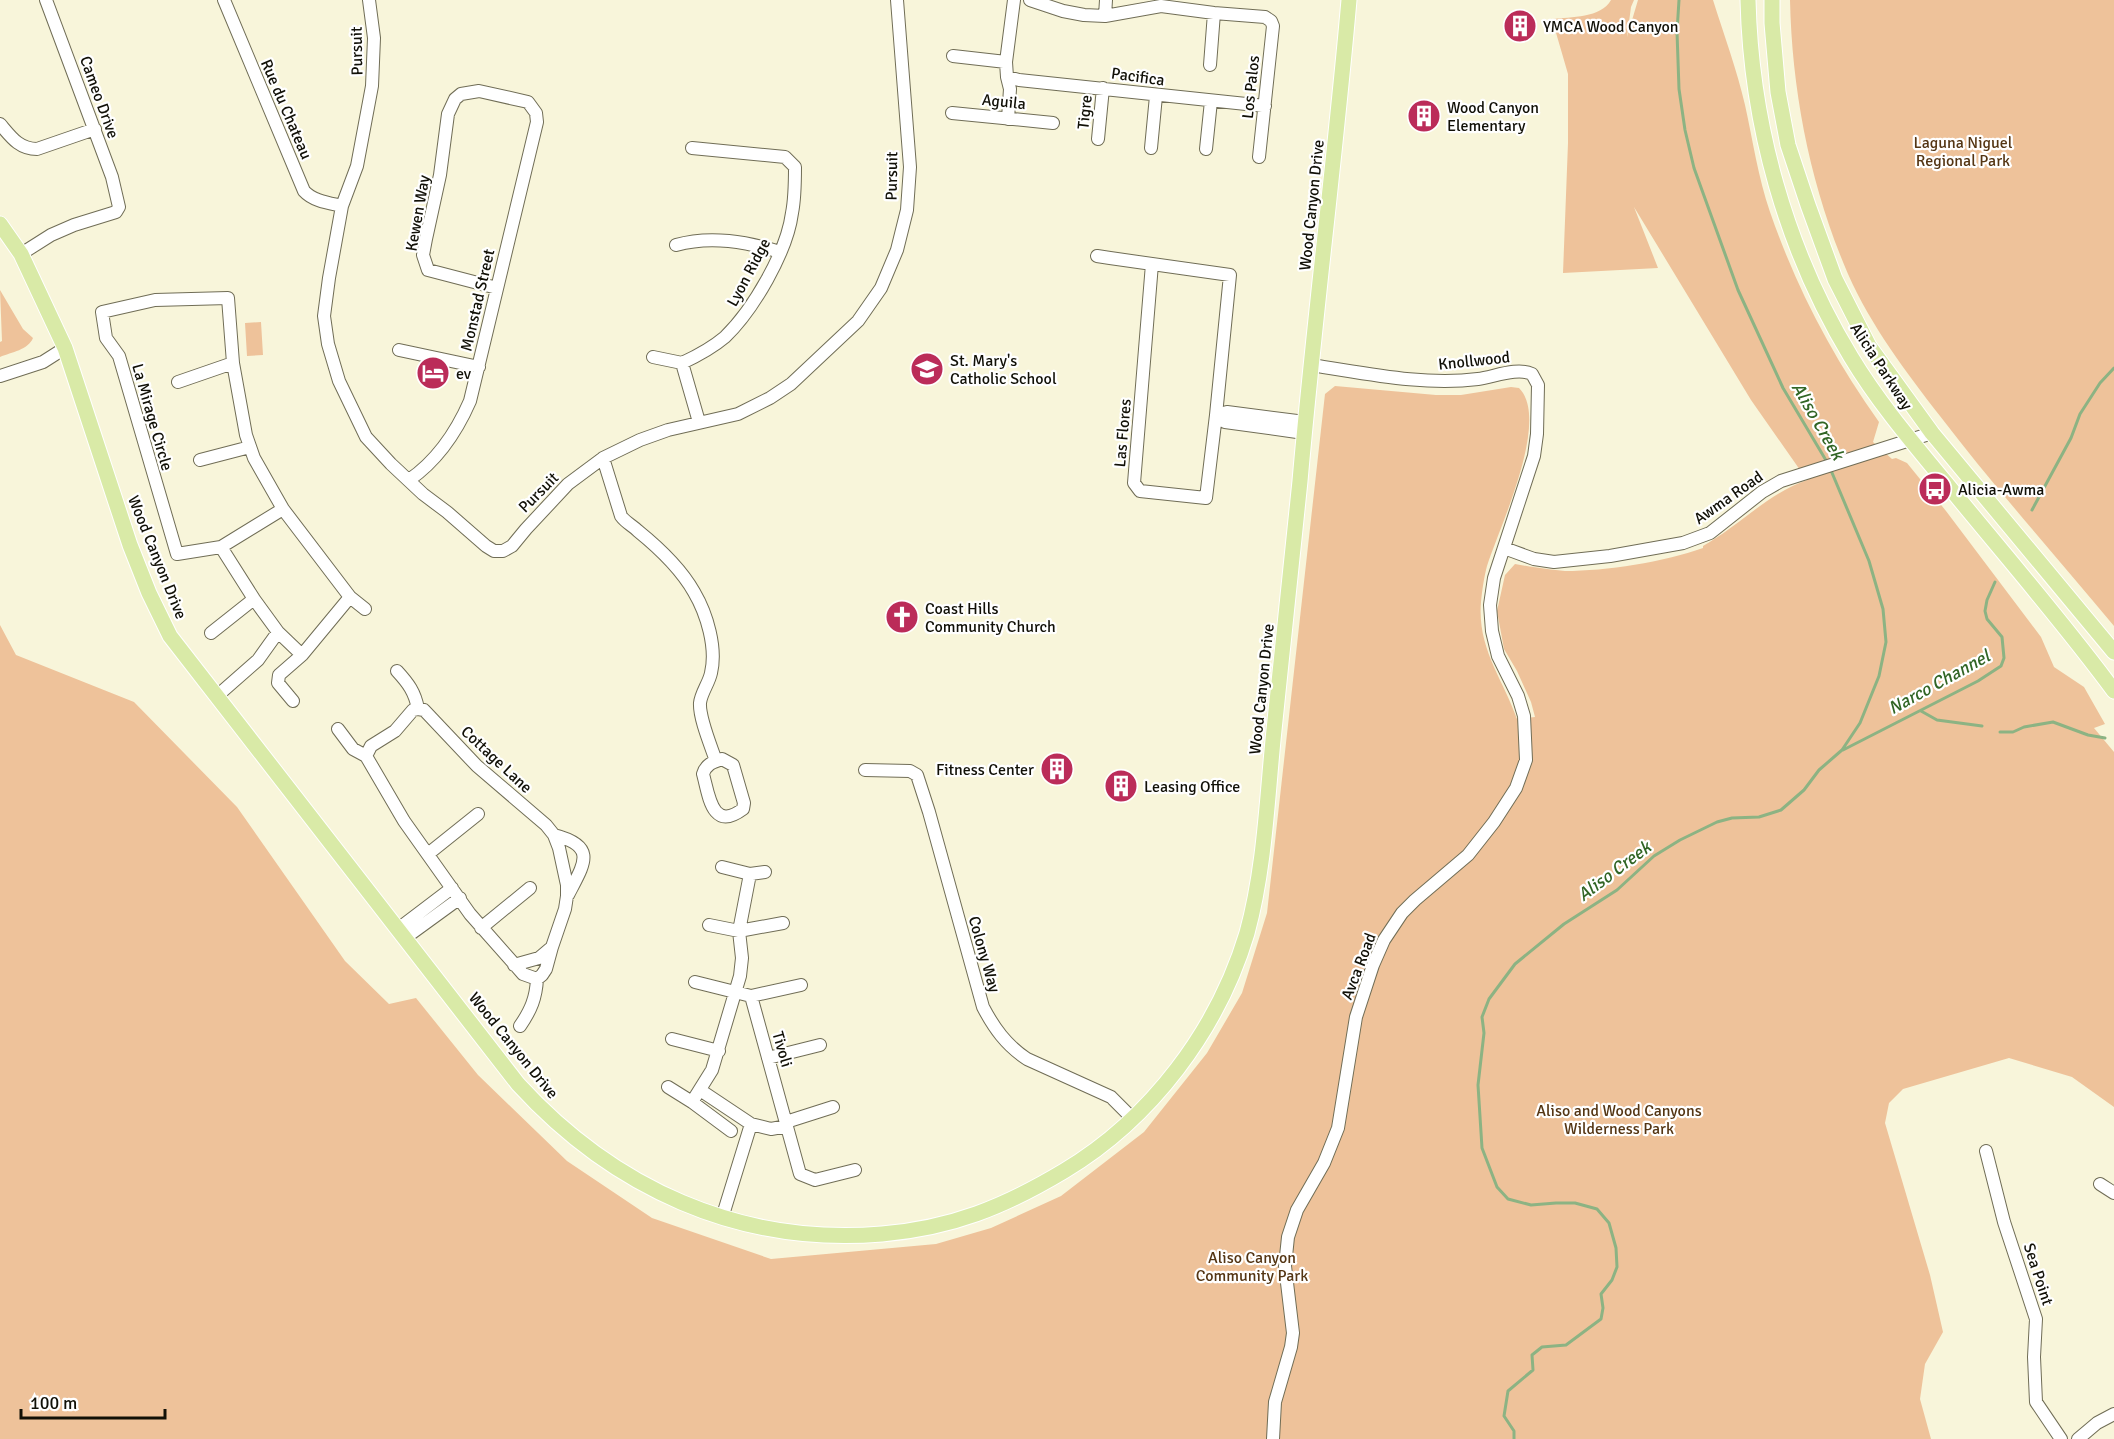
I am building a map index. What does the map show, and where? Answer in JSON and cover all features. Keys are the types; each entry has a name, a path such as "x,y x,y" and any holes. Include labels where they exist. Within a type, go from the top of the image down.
{"main road":[{"name":"Wood Canyon Drive","path":"0,224 21,254 65,348 130,545 170,636 518,1084 545,1113 600,1158 650,1189 722,1218 789,1231 829,1235 905,1232 952,1223 1034,1189 1083,1159 1133,1119 1174,1073 1196,1043 1235,966 1247,931 1259,874 1269,794 1349,0"},
{"name":"Alicia Parkway","path":"1748,0 1748,29 1755,94 1768,157 1785,214 1815,289 1850,357 1911,440 2114,691"},
{"name":"Alicia Parkway","path":"1772,0 1778,92 1788,145 1835,279 1869,346 1932,433 2114,652"}],"street":[{"name":"Cameo Drive","path":"21,254 51,235 116,212 119,207 112,177 46,0"},
{"name":"Rue du Chateau","path":"224,0 305,194 342,206"},
{"name":"Pursuit","path":"369,0 374,44 372,86 357,166 342,206 324,316 328,344 339,381 366,437 408,480 486,546 503,551 512,546 568,484 603,458 640,440 699,422 738,414 770,398 791,384 821,358 858,321 881,288 897,250 907,210 910,166 897,0"},
{"path":"1008,118 1010,89 1006,77 1006,62 1014,0"},
{"path":"1030,0 1044,2 1063,11 1105,16 1161,3 1214,13 1210,65"},
{"path":"1105,16 1106,0"},
{"name":"Los Palos","path":"1214,13 1265,17 1271,21 1273,26 1259,157"},
{"path":"953,56 1006,62"},
{"name":"Pacifica","path":"1006,77 1156,96 1265,106"},
{"name":"Tigre","path":"1098,139 1104,88"},
{"name":"Monstad Street","path":"408,480 425,469 443,449 459,425 470,401 537,122 533,106 528,102 479,91 460,94"},
{"name":"Kewen Way","path":"460,94 450,105 440,175 423,255 428,270 497,288"},
{"path":"1151,148 1156,96"},
{"path":"1206,149 1210,101"},
{"name":"Aguila","path":"951,113 1053,123"},
{"path":"0,124 19,145 28,149 37,149 95,129"},
{"name":"Lyon Ridge","path":"682,363 704,352 742,320 764,285 780,252 792,216 795,167 785,157 692,148"},
{"path":"676,245 692,241 731,241 749,243 780,252"},
{"name":"Las Flores","path":"1097,256 1230,275 1206,498 1140,491 1134,483 1152,264"},
{"name":"La Mirage Circle","path":"221,547 179,555 175,552 119,356 106,338 102,312 155,300 228,298 233,363 250,447 283,509 350,597 365,609"},
{"path":"0,369 65,348"},
{"path":"0,376 43,362 65,348"},
{"path":"399,350 479,367"},
{"path":"653,357 682,363 699,422"},
{"path":"178,382 233,363"},
{"name":"Knollwood","path":"1311,365 1420,380 1448,381 1529,372 1538,385 1538,424 1534,456 1504,548"},
{"path":"1216,415 1227,412 1305,428"},
{"name":"Awma Road","path":"1504,548 1534,559 1554,562 1610,556 1683,543 1710,533 1762,492 1781,481 1932,433"},
{"path":"200,460 250,447"},
{"path":"603,458 621,516 679,570 695,593 702,610 710,636 713,661 711,675 700,703 716,761"},
{"path":"283,509 221,547 278,632 302,655"},
{"name":"Avca Road","path":"1273,1439 1275,1402 1293,1333 1285,1272 1288,1237 1297,1210 1324,1163 1338,1128 1354,1028 1373,965 1384,940 1402,913 1468,855 1494,822 1516,788 1526,760 1526,726 1522,707 1498,656 1490,617 1493,585 1504,548"},
{"path":"293,701 278,683 279,675 302,655 350,597"},
{"path":"211,633 254,599"},
{"path":"217,696 258,660 278,632"},
{"name":"Cottage Lane","path":"397,671 410,685 418,709 424,710 477,766 546,825 554,835 561,857 567,896"},
{"path":"366,756 371,746 395,731 409,713 418,709"},
{"path":"338,729 353,749 366,756 404,821 482,928 523,974 537,979"},
{"path":"722,759 732,765 744,803 743,809 728,816 720,816 714,811 703,774 704,768 709,763 716,761 722,759"},
{"name":"Colony Way","path":"865,770 910,771 917,775 982,1007 997,1032 1010,1047 1027,1059 1111,1097 1133,1119"},
{"path":"428,854 478,814"},
{"name":"Cottage Lane","path":"520,1026 533,1004 537,979 546,969 567,896 584,860 579,845 571,839 554,835"},
{"path":"722,867 750,874 765,872"},
{"path":"692,1102 712,1070 736,991 742,958 739,931 750,874"},
{"path":"482,928 530,888"},
{"path":"402,934 456,893"},
{"path":"709,925 739,931 783,923"},
{"path":"514,965 539,958 552,947"},
{"path":"695,982 751,996 801,985"},
{"name":"Tivoli","path":"751,996 800,1174 815,1180 855,1170"},
{"path":"672,1040 719,1051"},
{"path":"768,1058 820,1045"},
{"path":"668,1087 731,1131"},
{"path":"700,1090 751,1124 771,1129 833,1107"},
{"path":"722,1218 751,1124"},
{"name":"Sea Point","path":"1986,1151 2004,1222 2036,1319 2034,1357 2036,1402 2061,1439"},
{"path":"2100,1184 2114,1193"},
{"path":"2078,1439 2097,1423 2114,1414"}],"green space":[{"path":"1611,0 1634,0 1627,37 1638,0 1713,0 1742,92 1759,172 1780,240 1831,346 1879,422 1873,442 1892,459 1896,458 1907,463 2041,637 2054,667 2084,687 2105,724 2094,728 2114,752 2114,1107 2072,1077 2009,1058 1903,1089 1889,1103 1885,1123 1930,1275 1943,1332 1925,1364 1920,1399 1931,1439 0,1439 0,625 16,655 134,702 237,807 345,961 389,1004 416,998 478,1075 567,1161 652,1218 771,1259 936,1244 991,1228 1061,1196 1144,1132 1207,1053 1242,993 1267,913 1325,394 1335,386 1436,395 1461,395 1511,387 1519,388 1527,403 1529,424 1526,448 1520,475 1487,566 1481,602 1481,619 1487,649 1517,719 1535,717 1517,671 1504,649 1497,611 1505,575 1515,564 1560,571 1581,571 1671,558 1703,548 1779,493 1807,480 1751,400 1634,207 1658,268 1563,273 1568,74 1552,19 1593,13 1606,6"},
{"name":"Laguna Niguel Regional Park","path":"1790,0 2114,0 2114,626 1940,416 1890,348 1857,293 1824,208 1806,140 1795,70"},
{"path":"0,290 23,329 33,338 24,348 0,357 0,342 2,341"},
{"path":"261,322 263,355 247,356 245,323"}],"waterway":[{"name":"Aliso Creek","path":"1679,0 1677,32 1679,89 1694,168 1738,290 1783,388 1827,462"},
{"name":"Narco Channel","path":"2032,510 2071,438 2080,414 2100,383 2114,368"},
{"name":"Aliso Creek","path":"1514,1439 1514,1431 1504,1416 1508,1391 1533,1370 1532,1355 1542,1347 1566,1345 1601,1319 1603,1308 1601,1294 1612,1280 1617,1267 1616,1248 1609,1223 1597,1209 1575,1203 1531,1205 1508,1199 1497,1187 1482,1148 1478,1085 1484,1033 1482,1017 1489,999 1515,964 1564,924 1617,890 1654,856 1680,840 1717,822 1732,818 1759,817 1781,810 1804,790 1819,770 1842,750 1860,723 1879,676 1886,642 1883,609 1869,561 1830,468"},
{"name":"Narco Channel","path":"1843,750 1978,681 2001,666 2004,658 2002,637 1987,619 1985,611 1995,582"},
{"path":"1921,711 1937,720 1982,726"},
{"path":"2000,732 2013,732 2024,727 2053,722 2088,735 2105,738"}],"place":[{"name":"YMCA Wood Canyon","path":"1520,26"},
{"name":"Wood Canyon Elementary","path":"1424,116"},
{"name":"St. Mary's Catholic School","path":"927,369"},
{"name":"ev","path":"433,373"},
{"name":"Alicia-Awma","path":"1935,489"},
{"name":"Coast Hills Community Church","path":"902,617"},
{"name":"Fitness Center","path":"1057,769"},
{"name":"Leasing Office","path":"1121,786"}],"park label":[{"name":"Aliso and Wood Canyons Wilderness Park","path":"1619,1119"},
{"name":"Aliso Canyon Community Park","path":"1252,1266"}]}
